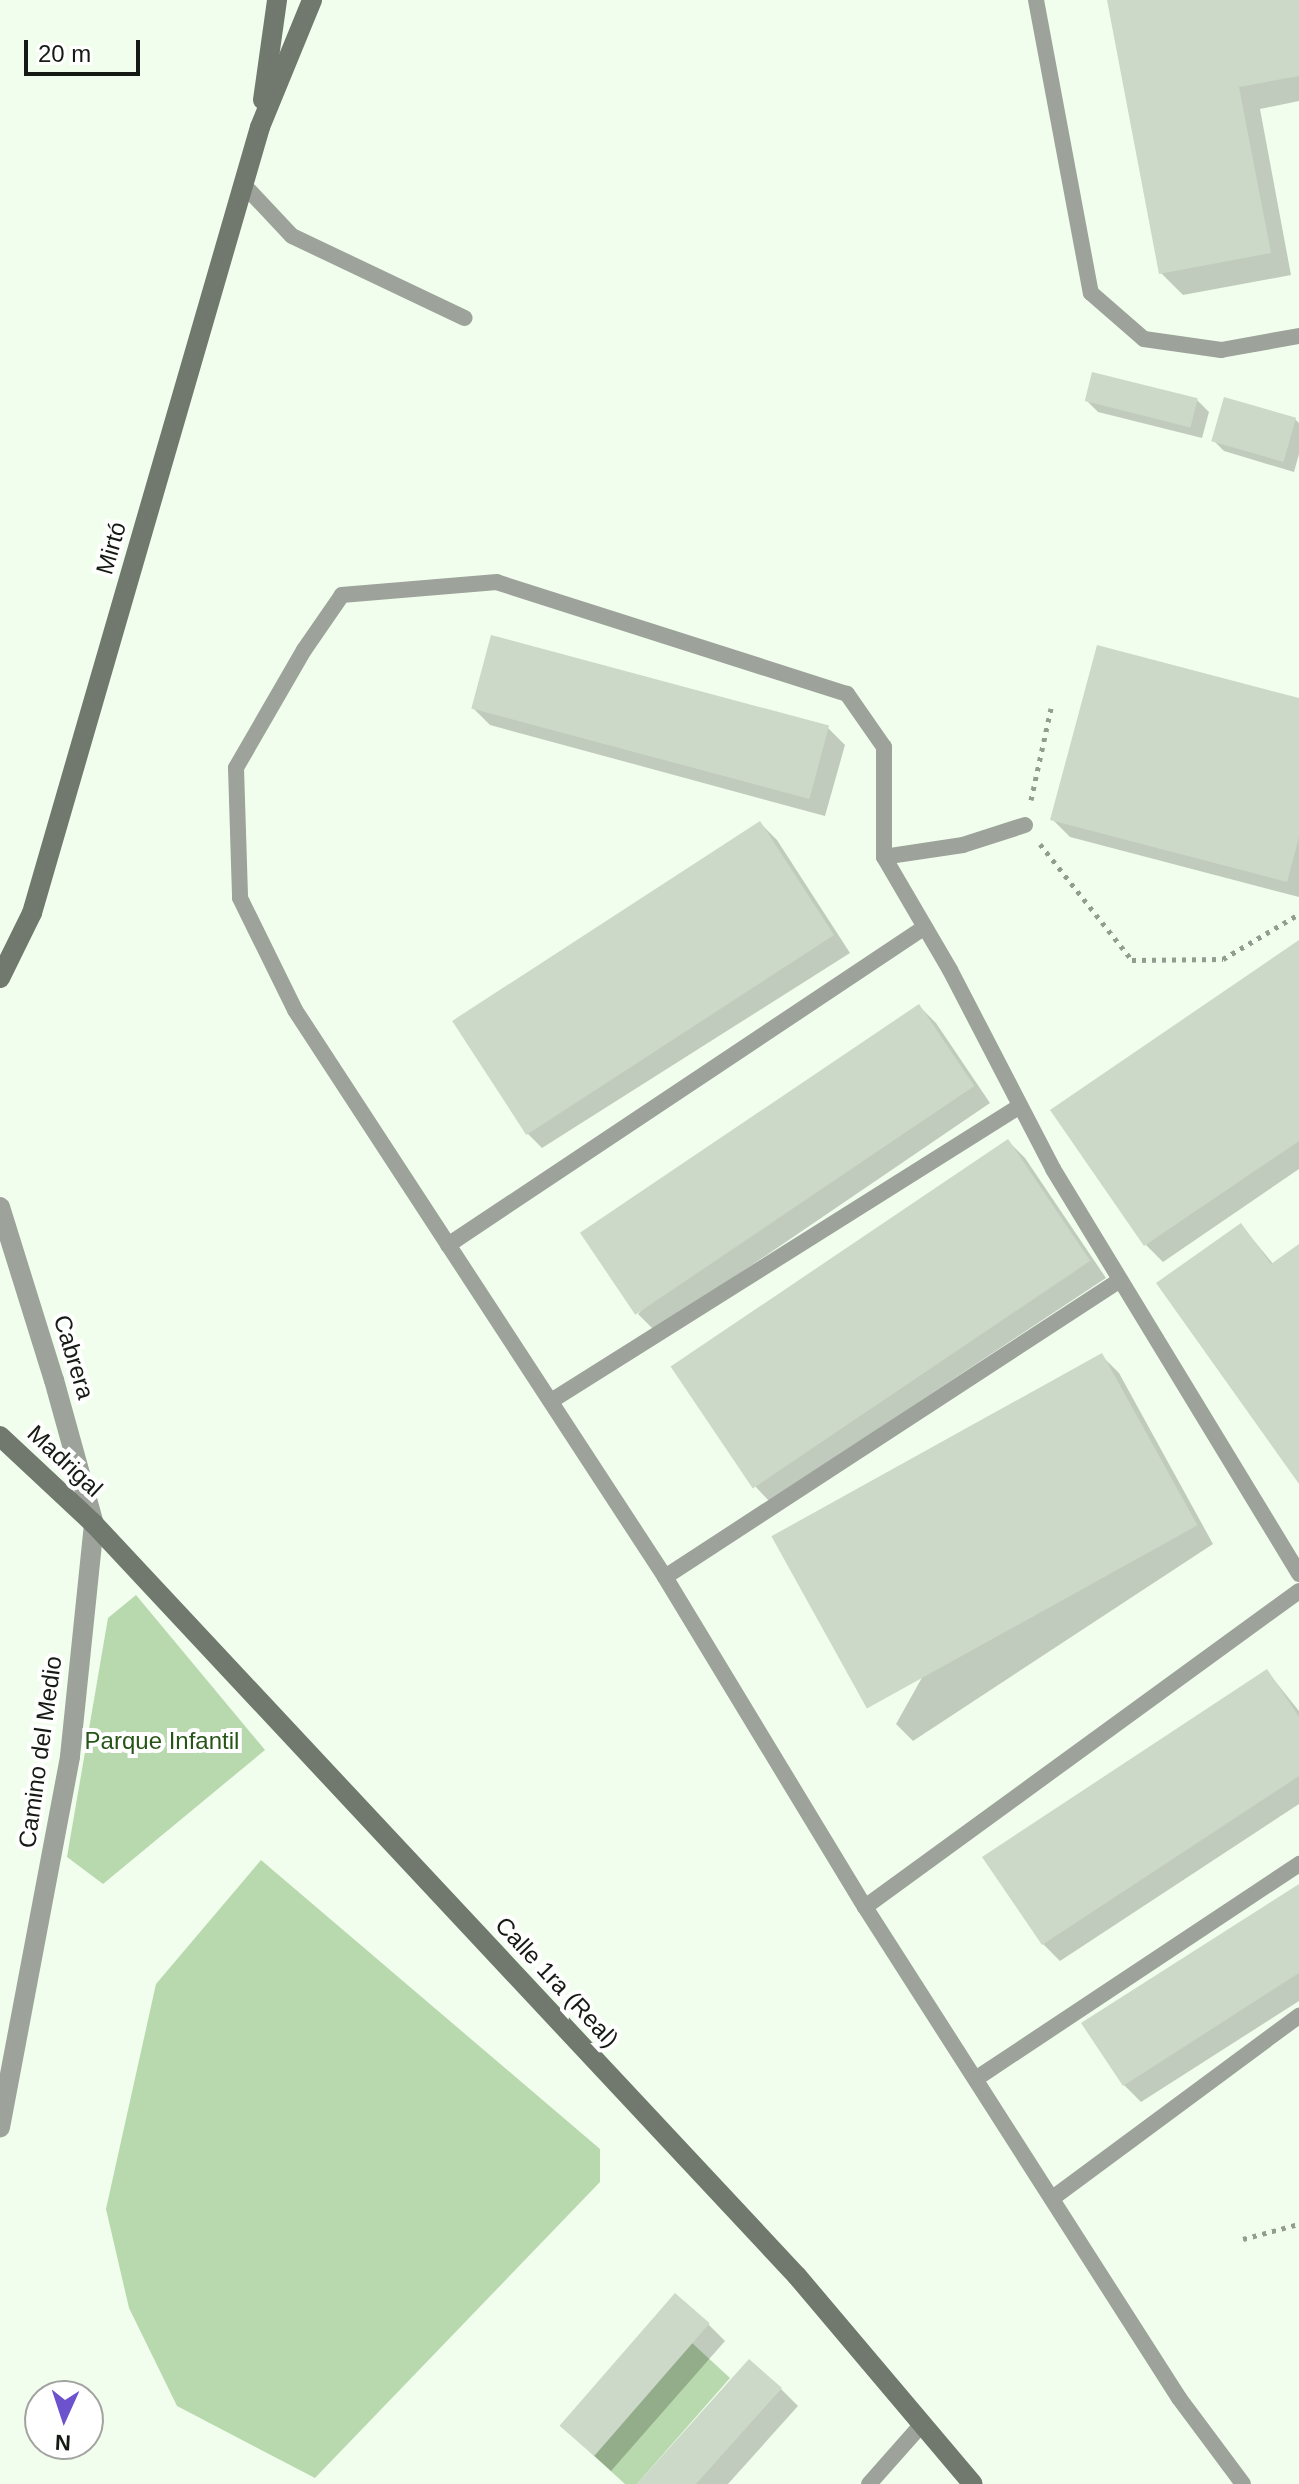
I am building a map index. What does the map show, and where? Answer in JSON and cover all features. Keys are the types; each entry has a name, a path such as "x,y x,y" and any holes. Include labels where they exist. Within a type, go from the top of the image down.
{"street":[{"name":"Mirtó","path":"260,127 277,0"},
{"name":"Mirtó","path":"0,978 32,913 260,127 312,0"},
{"name":"Cabrera","path":"0,1207 54,1380 94,1524"},
{"name":"Madrigal","path":"0,1436 94,1524"},
{"name":"Camino del Medio","path":"0,2127 70,1757 94,1524"},
{"name":"Calle 1ra (Real)","path":"94,1524 797,2276 973,2484"}],"lane":[{"path":"1036,0 1091,293 1144,339 1221,350 1299,336"},
{"path":"243,184 292,236 465,318"},
{"path":"1243,2484 1179,2398 1054,2197 865,1907 665,1577 295,1010 240,898 236,768 304,650 342,595 497,582 847,694 884,747 884,857 925,927 1053,1169 1299,1574"},
{"path":"884,857 963,845 1025,825"},
{"path":"448,1245 925,927"},
{"path":"551,1401 1020,1106"},
{"path":"665,1577 1120,1280"},
{"path":"865,1907 1299,1591"},
{"path":"977,2078 1299,1864"},
{"path":"1054,2197 1299,2016"},
{"path":"869,2484 922,2424"}],"path":[{"path":"1051,708 1025,825 1132,960 1223,959 1299,914"},
{"path":"1243,2239 1299,2224"}],"green space":[{"name":"Parque Infantil","path":"136,1595 265,1750 103,1884 67,1857 108,1618"},
{"path":"261,1860 600,2149 600,2182 315,2478 177,2406 129,2308 106,2209 156,1984"},
{"path":"692,2343 730,2378 637,2484 625,2484 593,2455"}],"building":[{"path":"1107,0 1299,0 1299,76 1239,87 1271,253 1159,274"},
{"path":"1092,372 1198,398 1191,427 1085,401"},
{"path":"1224,397 1296,418 1283,462 1211,441"},
{"path":"491,635 829,726 809,799 471,708"},
{"path":"1097,645 1299,698 1299,837 1287,882 1050,820"},
{"path":"760,821 834,935 526,1135 452,1021"},
{"path":"1299,940 1299,1141 1144,1246 1050,1110"},
{"path":"919,1004 974,1086 635,1315 580,1233"},
{"path":"1008,1139 1090,1261 753,1488 671,1367"},
{"path":"1241,1223 1271,1264 1299,1244 1299,1484 1156,1283"},
{"path":"1102,1353 1198,1525 867,1709 771,1536"},
{"path":"1267,1669 1299,1717 1299,1776 1042,1945 982,1857"},
{"path":"1299,1884 1299,1973 1123,2086 1081,2023"},
{"path":"675,2293 710,2323 594,2456 560,2426"},
{"path":"749,2359 782,2388 696,2484 637,2484"}]}
